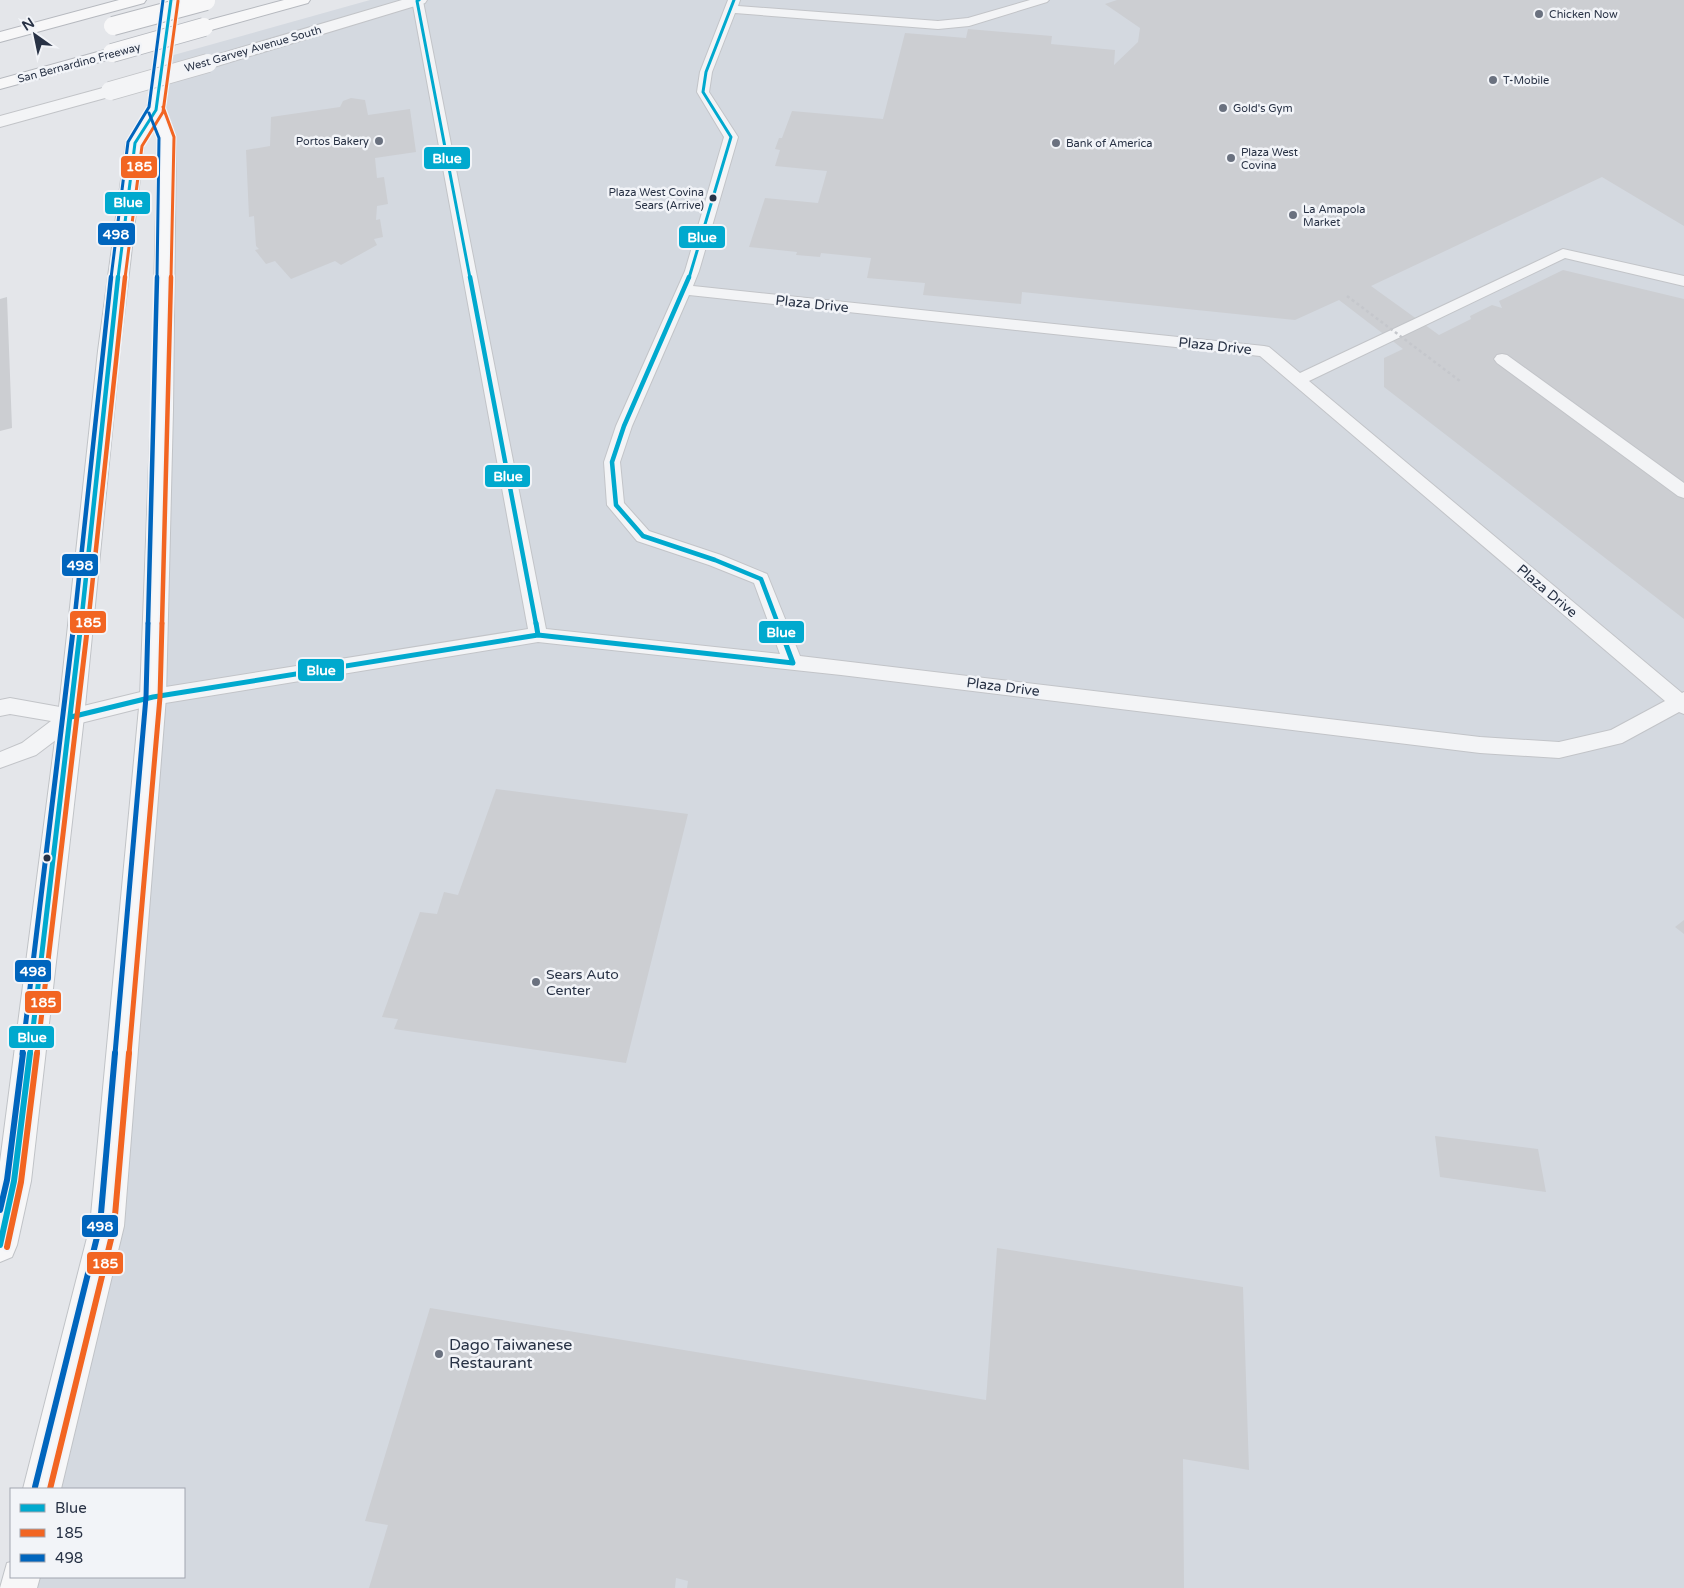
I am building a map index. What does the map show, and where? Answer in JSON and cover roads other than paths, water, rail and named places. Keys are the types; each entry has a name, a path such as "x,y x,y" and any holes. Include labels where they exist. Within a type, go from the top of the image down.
{"main road":[{"path":"0,37 138,0"},
{"name":"San Bernardino Freeway","path":"0,84 302,0"},
{"path":"94,31 208,1"},
{"path":"0,1245 14,1181 71,717 109,351 135,143 156,110 171,6"},
{"path":"42,1488 107,1226 153,697 162,400 167,137 156,110"}],"street":[{"name":"West Garvey Avenue South","path":"0,122 208,63 418,0"}],"lane":[{"path":"418,0 427,57 538,635"},
{"path":"793,663 762,580 715,560 643,536 616,505 612,462 624,426 692,271 731,137 703,92 706,72 733,4 938,25 970,22 1043,0"},
{"path":"1298,380 1563,253 1684,281"},
{"name":"Plaza Drive","path":"71,717 153,697 538,635 793,663 1471,744 1559,750 1615,736 1683,703 1264,351 684,290"},
{"path":"1502,359 1684,492"},
{"path":"0,708 10,706 71,717"},
{"path":"0,760 29,749 71,717"}],"place":[{"name":"Chicken Now","path":"1539,14"},
{"name":"T-Mobile","path":"1493,80"},
{"name":"Gold's Gym","path":"1223,108"},
{"name":"Portos Bakery","path":"379,141"},
{"name":"Bank of America","path":"1056,143"},
{"name":"Plaza West Covina","path":"1231,158"},
{"name":"Plaza West Covina Sears (Arrive)","path":"713,198"},
{"name":"La Amapola Market","path":"1293,215"},
{"name":"Sears Auto Center","path":"536,982"},
{"name":"Dago Taiwanese Restaurant","path":"439,1354"}]}
